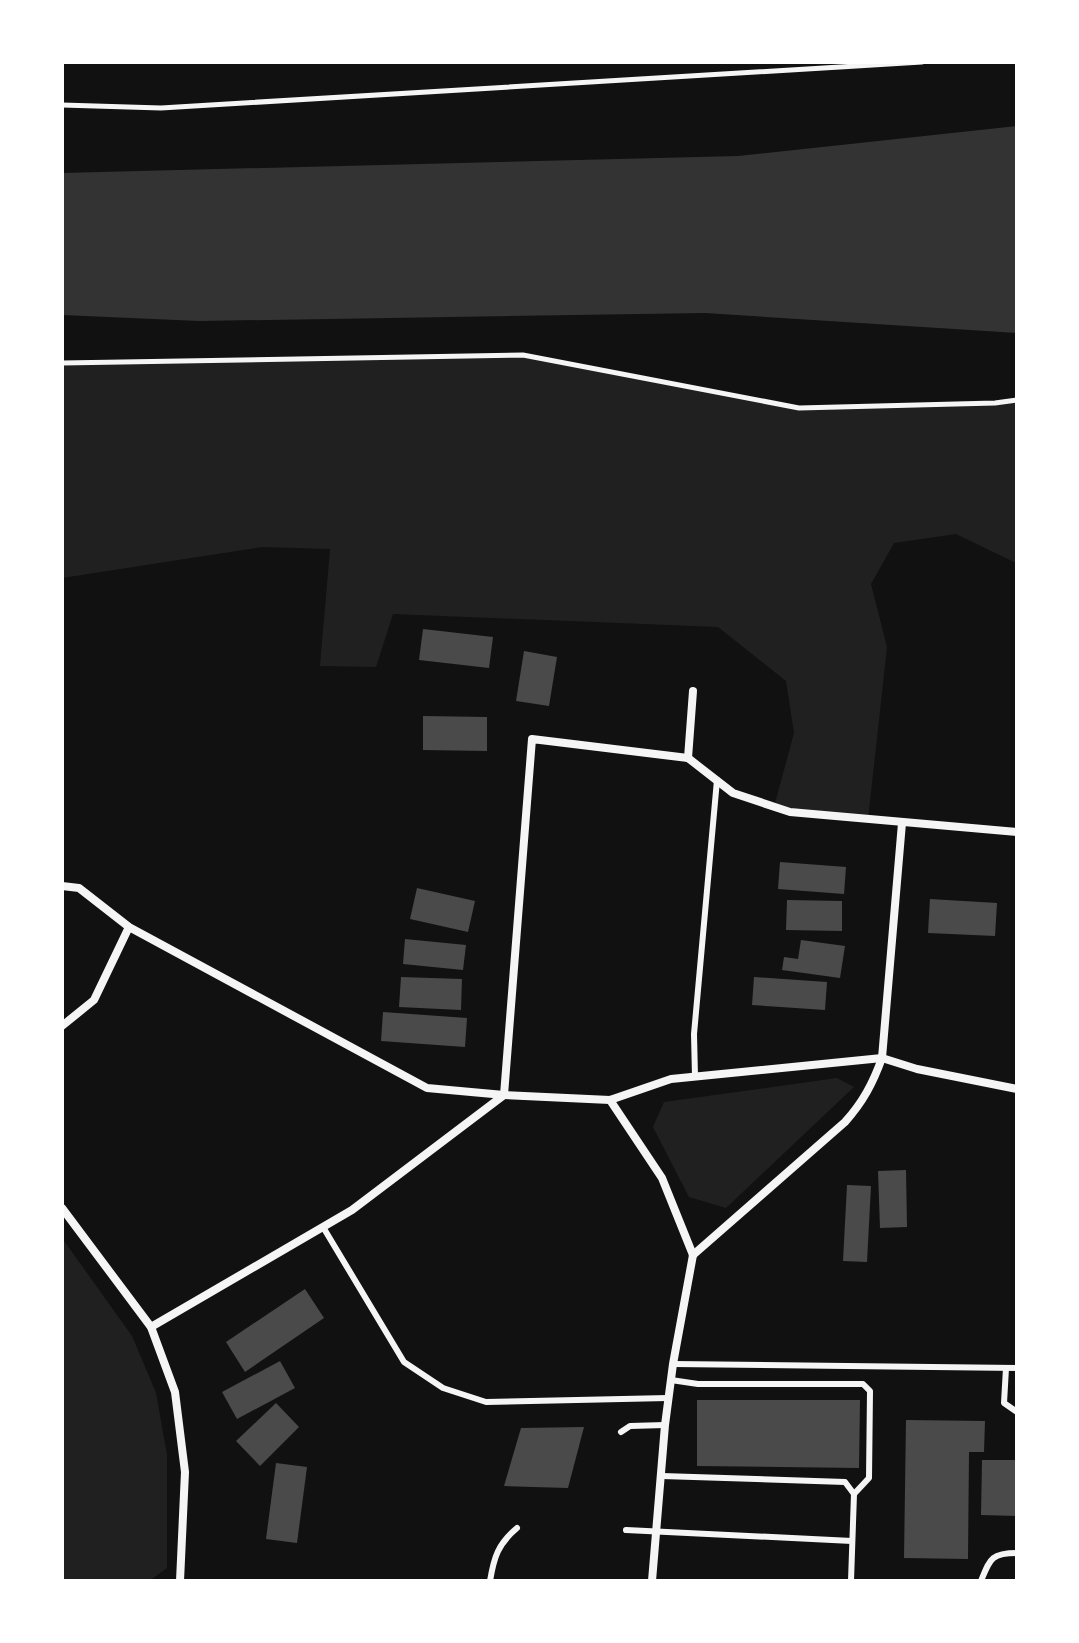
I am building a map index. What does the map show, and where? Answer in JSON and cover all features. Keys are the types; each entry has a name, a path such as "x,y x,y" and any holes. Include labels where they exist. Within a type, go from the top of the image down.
{"street":[{"path":"688,758 693,691"},
{"path":"151,1327 352,1210 504,1095 532,739 688,758 733,793 790,812 1017,832"},
{"path":"693,1255 845,1122 875,1079 882,1058 902,823"},
{"path":"62,886 79,888 129,927 427,1088 610,1100 671,1079 882,1058 917,1069 1017,1089"},
{"path":"62,1026 94,1000 129,927"},
{"path":"610,1100 662,1178 693,1255 668,1398 652,1581"},
{"path":"62,1208 151,1327 175,1392 185,1472 180,1581"}],"lane":[{"path":"695,1077 694,1034 717,780"},
{"path":"323,1227 404,1362 443,1388 486,1402 668,1398"},
{"path":"673,1364 1017,1368"},
{"path":"1006,1368 1004,1403 1017,1412"},
{"path":"671,1380 698,1384 863,1384 870,1391 869,1478 854,1494"},
{"path":"621,1432 630,1426 665,1425"},
{"path":"662,1476 845,1482 854,1494 851,1581"},
{"path":"490,1581 498,1550 504,1539 517,1528"},
{"path":"626,1530 852,1541"},
{"path":"981,1581 989,1562 1001,1553 1017,1553"}],"path":[{"path":"62,105 161,108 922,62"},
{"path":"62,363 523,355 799,408 1017,400"}],"shaded area":[{"path":"1017,126 1017,333 705,313 199,321 62,315 62,173 738,156"},
{"path":"523,355 799,408 1017,400 1017,567 1016,563 956,534 894,543 871,584 887,647 868,820 774,807 794,733 786,681 718,627 393,614 376,667 320,666 330,549 262,547 62,578 62,363"},
{"path":"837,1078 854,1087 726,1208 689,1197 653,1127 664,1102"},
{"path":"62,1238 132,1336 156,1393 167,1455 167,1568 149,1581 62,1581"}],"building":[{"path":"423,629 493,637 489,668 419,660"},
{"path":"524,651 557,657 549,706 516,701"},
{"path":"423,716 487,717 487,751 423,750"},
{"path":"780,862 846,867 844,894 778,889"},
{"path":"417,888 475,901 468,932 410,919"},
{"path":"930,899 997,903 995,936 928,933"},
{"path":"787,900 842,901 842,931 786,930"},
{"path":"405,939 466,945 463,970 403,964"},
{"path":"801,940 845,946 840,978 782,970 784,957 798,959"},
{"path":"401,977 462,979 461,1010 399,1007"},
{"path":"754,977 827,982 825,1010 752,1005"},
{"path":"383,1012 467,1018 465,1047 381,1041"},
{"path":"906,1170 907,1227 880,1228 878,1171"},
{"path":"847,1185 871,1186 867,1262 843,1261"},
{"path":"305,1289 324,1318 245,1372 226,1342"},
{"path":"280,1361 295,1388 237,1419 222,1392"},
{"path":"697,1400 860,1400 859,1468 697,1466"},
{"path":"276,1403 299,1427 260,1466 236,1441"},
{"path":"906,1420 985,1421 984,1452 969,1452 968,1559 904,1558"},
{"path":"584,1427 568,1488 504,1486 521,1428"},
{"path":"982,1460 1017,1460 1017,1516 981,1515"},
{"path":"276,1463 307,1467 297,1543 266,1539"}]}
